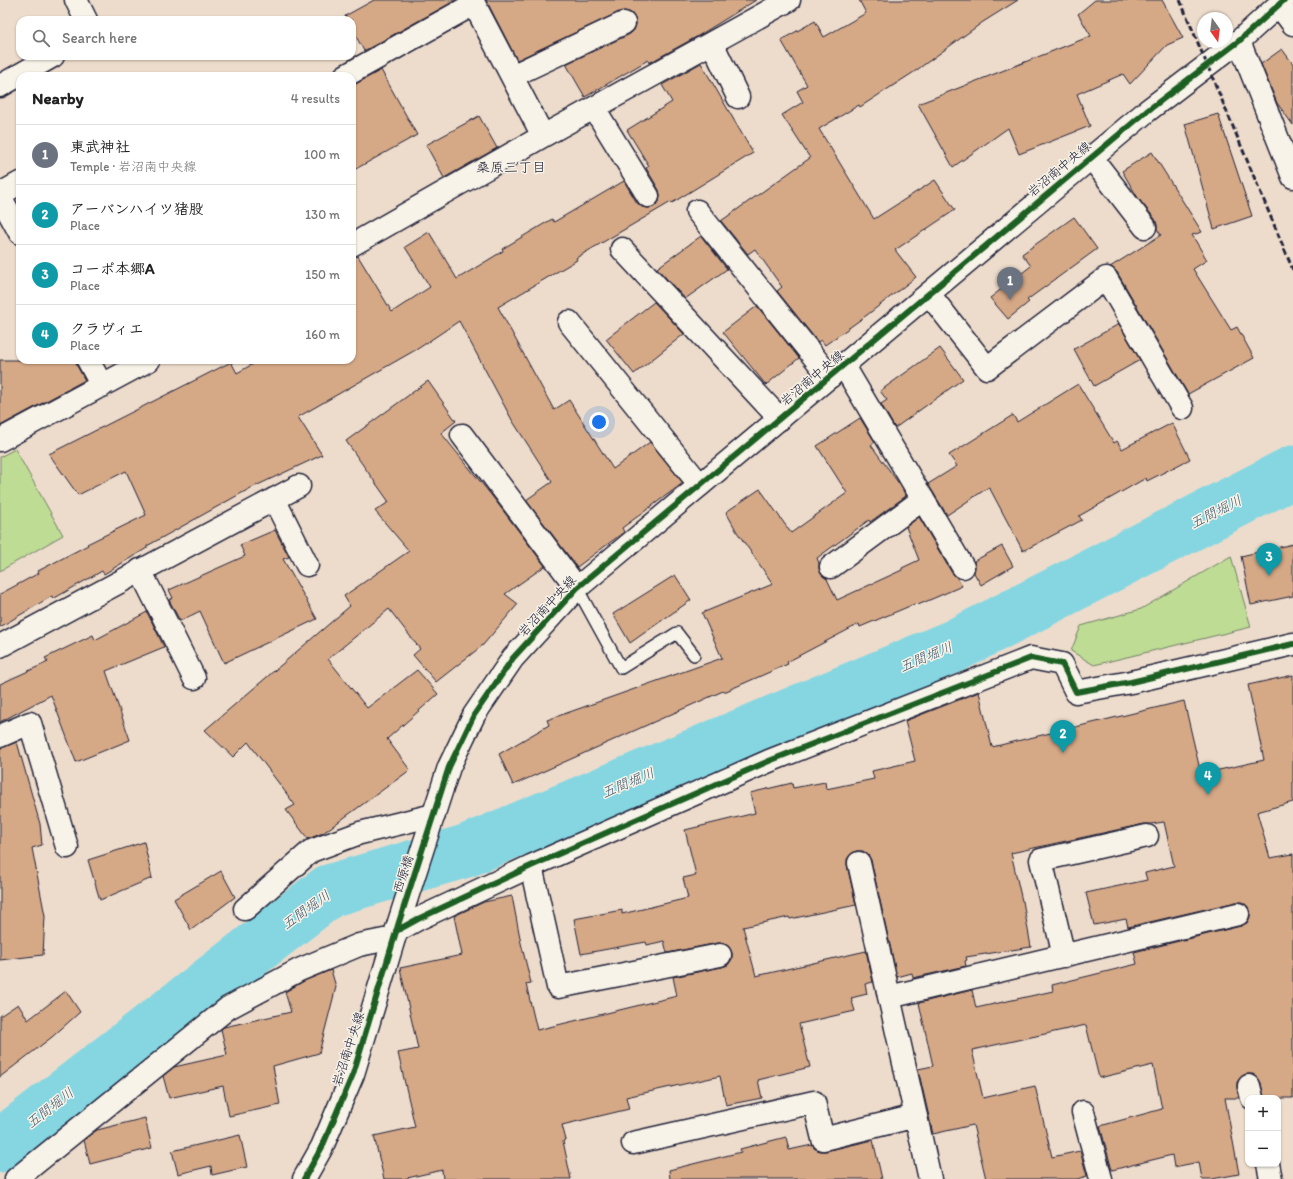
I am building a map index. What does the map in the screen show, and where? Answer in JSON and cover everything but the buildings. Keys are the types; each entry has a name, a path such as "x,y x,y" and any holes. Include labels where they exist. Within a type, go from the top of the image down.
{"street":[{"path":"76,0 84,16"},
{"path":"356,243 543,136 789,0"},
{"path":"352,72 473,2 543,136"},
{"path":"1281,2 1293,24"},
{"name":"岩沼南中央線","path":"431,824 449,767 474,715 514,658 577,588 929,294 1146,110 1239,41 1281,2"},
{"path":"512,76 624,24"},
{"path":"1239,41 1293,176"},
{"path":"712,43 738,97"},
{"path":"25,72 46,60"},
{"path":"0,86 16,77"},
{"path":"594,108 648,196"},
{"path":"1091,157 1145,227"},
{"path":"16,185 0,195 16,225"},
{"path":"697,211 837,371 923,499 963,567"},
{"path":"622,249 780,419"},
{"path":"929,294 987,368 1106,278 1182,408"},
{"path":"569,322 700,485"},
{"path":"90,364 102,386"},
{"path":"0,440 142,364"},
{"path":"462,435 577,588"},
{"path":"0,646 299,486"},
{"path":"274,499 307,564"},
{"path":"831,567 923,499"},
{"path":"140,570 194,678"},
{"path":"16,1179 228,1008 300,970 397,930 531,866 769,761 1031,658 1062,664 1076,692 1131,682 1293,644"},
{"path":"0,736 30,722 67,847"},
{"path":"245,909 311,851 360,833 431,824"},
{"name":"西原橋","path":"397,930 431,824"},
{"path":"1064,956 1041,860 1147,836"},
{"path":"859,863 930,1179"},
{"path":"531,866 558,987 720,955"},
{"path":"890,997 1238,914"},
{"name":"岩沼南中央線","path":"304,1179 322,1147 353,1074 397,930"},
{"path":"633,1143 814,1102 823,1139 916,1116"},
{"path":"1083,1112 1101,1179"},
{"path":"1269,1167 1272,1179"}],"lane":[{"path":"577,588 621,668 677,632 694,655"}],"green space":[{"path":"15,449 63,535 0,571 0,457"},
{"path":"1231,556 1251,627 1094,665 1071,651 1081,626 1141,609"}],"waterway":[{"name":"五間堀川","path":"0,1146 329,891 466,851 954,646 1293,472"}],"railway":[{"path":"1180,0 1293,270"}],"cycle path":[{"path":"304,1179 322,1147 353,1074 399,922 449,767 474,715 513,658 577,588 1147,111 1239,41 1284,0"},
{"path":"396,931 418,919 531,866 769,761 1031,658 1062,664 1076,692 1131,682 1293,644"}],"place":[{"name":"東武神社","path":"1010,300"},
{"name":"コーポ本郷A","path":"1269,576"},
{"name":"アーバンハイツ猪股","path":"1063,753"},
{"name":"クラヴィエ","path":"1208,795"}],"district":[{"name":"桑原三丁目","path":"511,167"}]}
